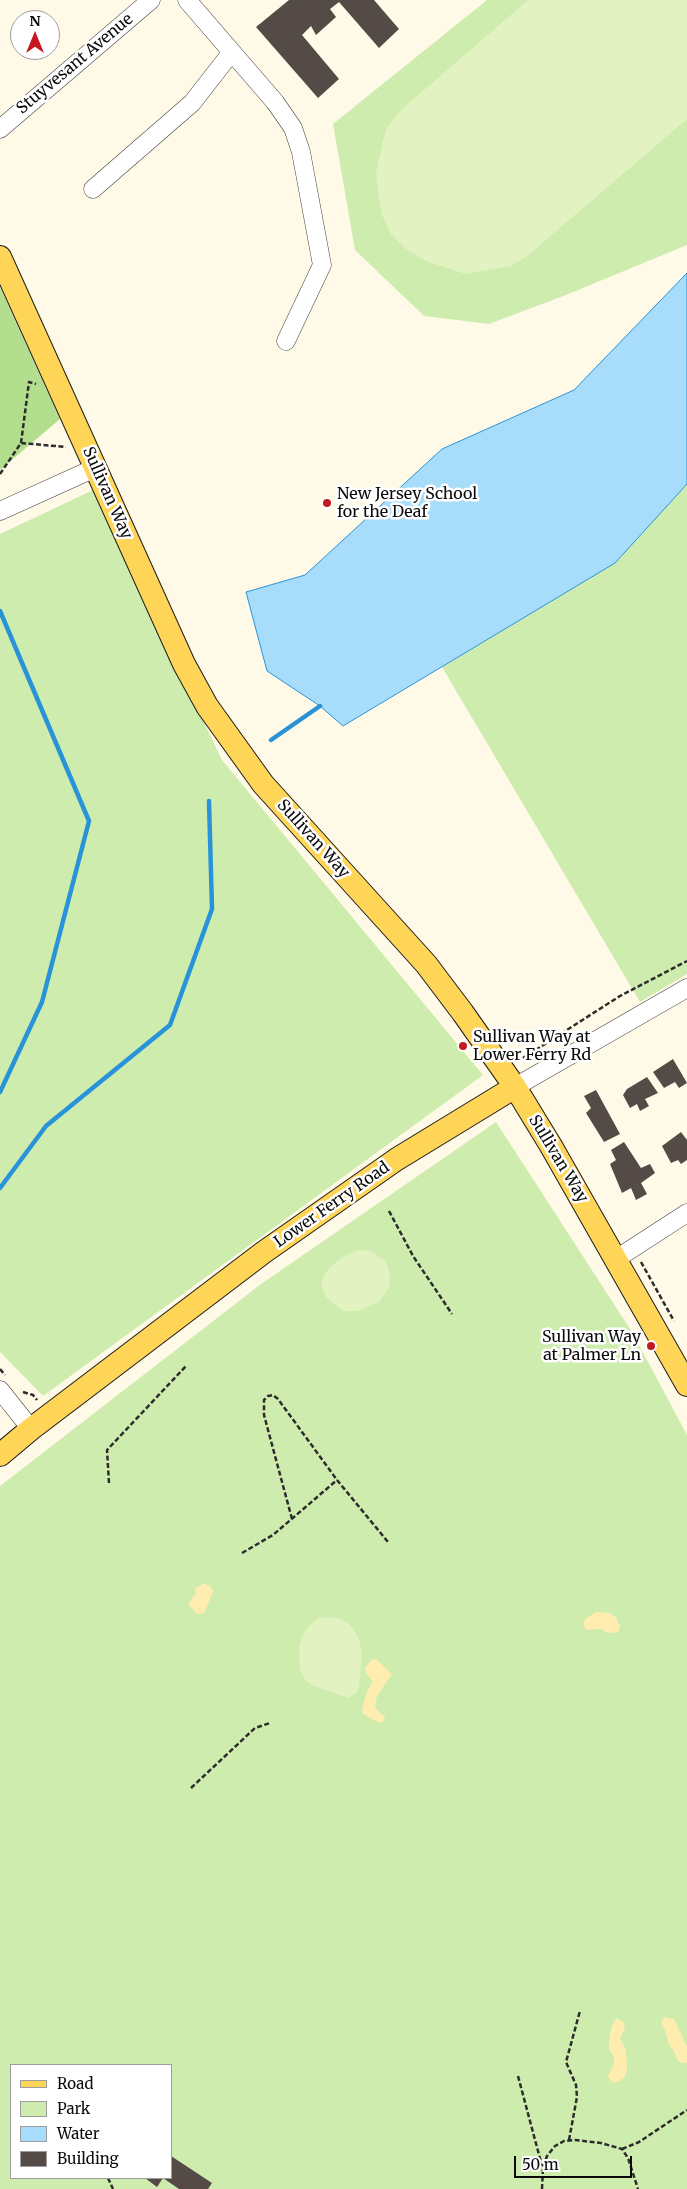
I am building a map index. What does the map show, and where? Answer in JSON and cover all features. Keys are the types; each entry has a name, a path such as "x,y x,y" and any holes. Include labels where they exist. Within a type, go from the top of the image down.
{"main road":[{"name":"Sullivan Way","path":"0,257 184,664 207,706 263,784 426,964 515,1087 625,1254 687,1384"},
{"name":"Lower Ferry Road","path":"0,1455 31,1429 264,1252 398,1159 515,1087"}],"street":[{"name":"Stuyvesant Avenue","path":"0,129 151,0"},
{"path":"187,0 275,102 293,128 301,152 322,265 286,342"},
{"path":"92,189 192,103 231,53"},
{"path":"0,511 96,468"},
{"name":"Lower Ferry Road","path":"515,1087 687,988"},
{"path":"625,1254 687,1213"},
{"path":"0,1390 31,1429"}],"path":[{"path":"0,474 21,443 29,382 60,391"},
{"path":"21,443 66,447 83,441"},
{"path":"523,1058 620,996 687,961"},
{"path":"389,1211 413,1256 452,1314"},
{"path":"625,1254 677,1326"},
{"path":"109,1483 107,1450 186,1366"},
{"path":"292,1518 264,1415 264,1400 268,1396 273,1395 278,1399 337,1480 388,1542"},
{"path":"242,1553 273,1535 337,1480"},
{"path":"191,1788 256,1728 270,1723"},
{"path":"569,2140 577,2097 576,2085 567,2069 566,2062 580,2011"},
{"path":"518,2076 543,2168"},
{"path":"622,2150 639,2142 687,2110"},
{"path":"542,2189 543,2168 547,2156 555,2146 569,2140 594,2142 622,2150 628,2158 638,2189"}],"green space":[{"path":"487,0 687,0 687,245 566,295 489,324 424,316 355,250 333,124"},
{"path":"528,0 687,0 687,119 527,256 511,266 466,274 426,261 406,249 391,234 382,215 376,173 381,150 386,129 401,110"},
{"path":"0,287 60,419 0,470"},
{"path":"687,484 687,974 640,1002 442,667 615,563"},
{"path":"93,490 222,760 483,1075 43,1396 0,1352 0,534"},
{"path":"496,1122 632,1332 687,1435 687,2189 0,2189 0,1486 261,1284"},
{"path":"360,1250 371,1251 384,1260 388,1266 389,1287 380,1301 358,1311 343,1311 326,1297 322,1288 322,1280 326,1272 336,1262 348,1254"},
{"path":"331,1617 342,1619 351,1626 359,1639 362,1654 359,1685 357,1692 349,1698 314,1686 306,1681 300,1670 299,1647 302,1636 308,1627 319,1618"}],"sand":[{"path":"204,1583 211,1587 213,1592 205,1611 202,1614 197,1614 188,1604 195,1594 196,1588"},
{"path":"596,1612 610,1613 616,1617 620,1626 618,1632 607,1633 602,1629 586,1630 583,1624 585,1619"},
{"path":"372,1659 377,1660 392,1674 377,1696 376,1709 385,1717 384,1721 379,1723 363,1714 362,1710 367,1692 373,1682 366,1673 365,1668"},
{"path":"664,2017 674,2019 677,2025 687,2047 687,2063 678,2061 669,2045 661,2023"},
{"path":"616,2018 624,2023 625,2027 620,2038 626,2050 627,2071 624,2078 615,2083 610,2081 608,2076 614,2063 614,2056 609,2050 609,2044 611,2028"}],"water":[{"path":"687,273 687,484 615,563 343,726 320,706 267,671 246,592 305,575 442,449 574,390"}],"building":[{"path":"289,0 374,0 399,29 379,48 339,2 330,9 336,17 316,35 311,26 302,35 339,79 318,98 256,27"},
{"path":"673,1059 687,1083 679,1088 675,1082 664,1088 653,1072"},
{"path":"647,1077 658,1093 645,1099 649,1106 640,1111 637,1104 630,1108 623,1095 627,1089"},
{"path":"596,1090 620,1134 604,1142 586,1113 591,1108 584,1096"},
{"path":"681,1132 687,1140 687,1160 681,1164 678,1160 671,1163 662,1146"},
{"path":"624,1142 641,1168 650,1164 655,1173 641,1183 647,1194 636,1200 631,1188 622,1193 610,1164 616,1160 611,1150"},
{"path":"172,2157 212,2183 208,2189 179,2189 164,2179 172,2179"},
{"path":"146,2179 162,2179 157,2187"}],"waterway":[{"path":"0,611 89,821 42,1002 0,1092"},
{"path":"271,740 320,706"},
{"path":"0,1188 46,1126 170,1025 212,909 209,801"}],"place":[{"name":"New Jersey School for the Deaf","path":"327,503"},
{"name":"Sullivan Way at Lower Ferry Rd","path":"463,1046"},
{"name":"Sullivan Way at Palmer Ln","path":"651,1346"}]}
